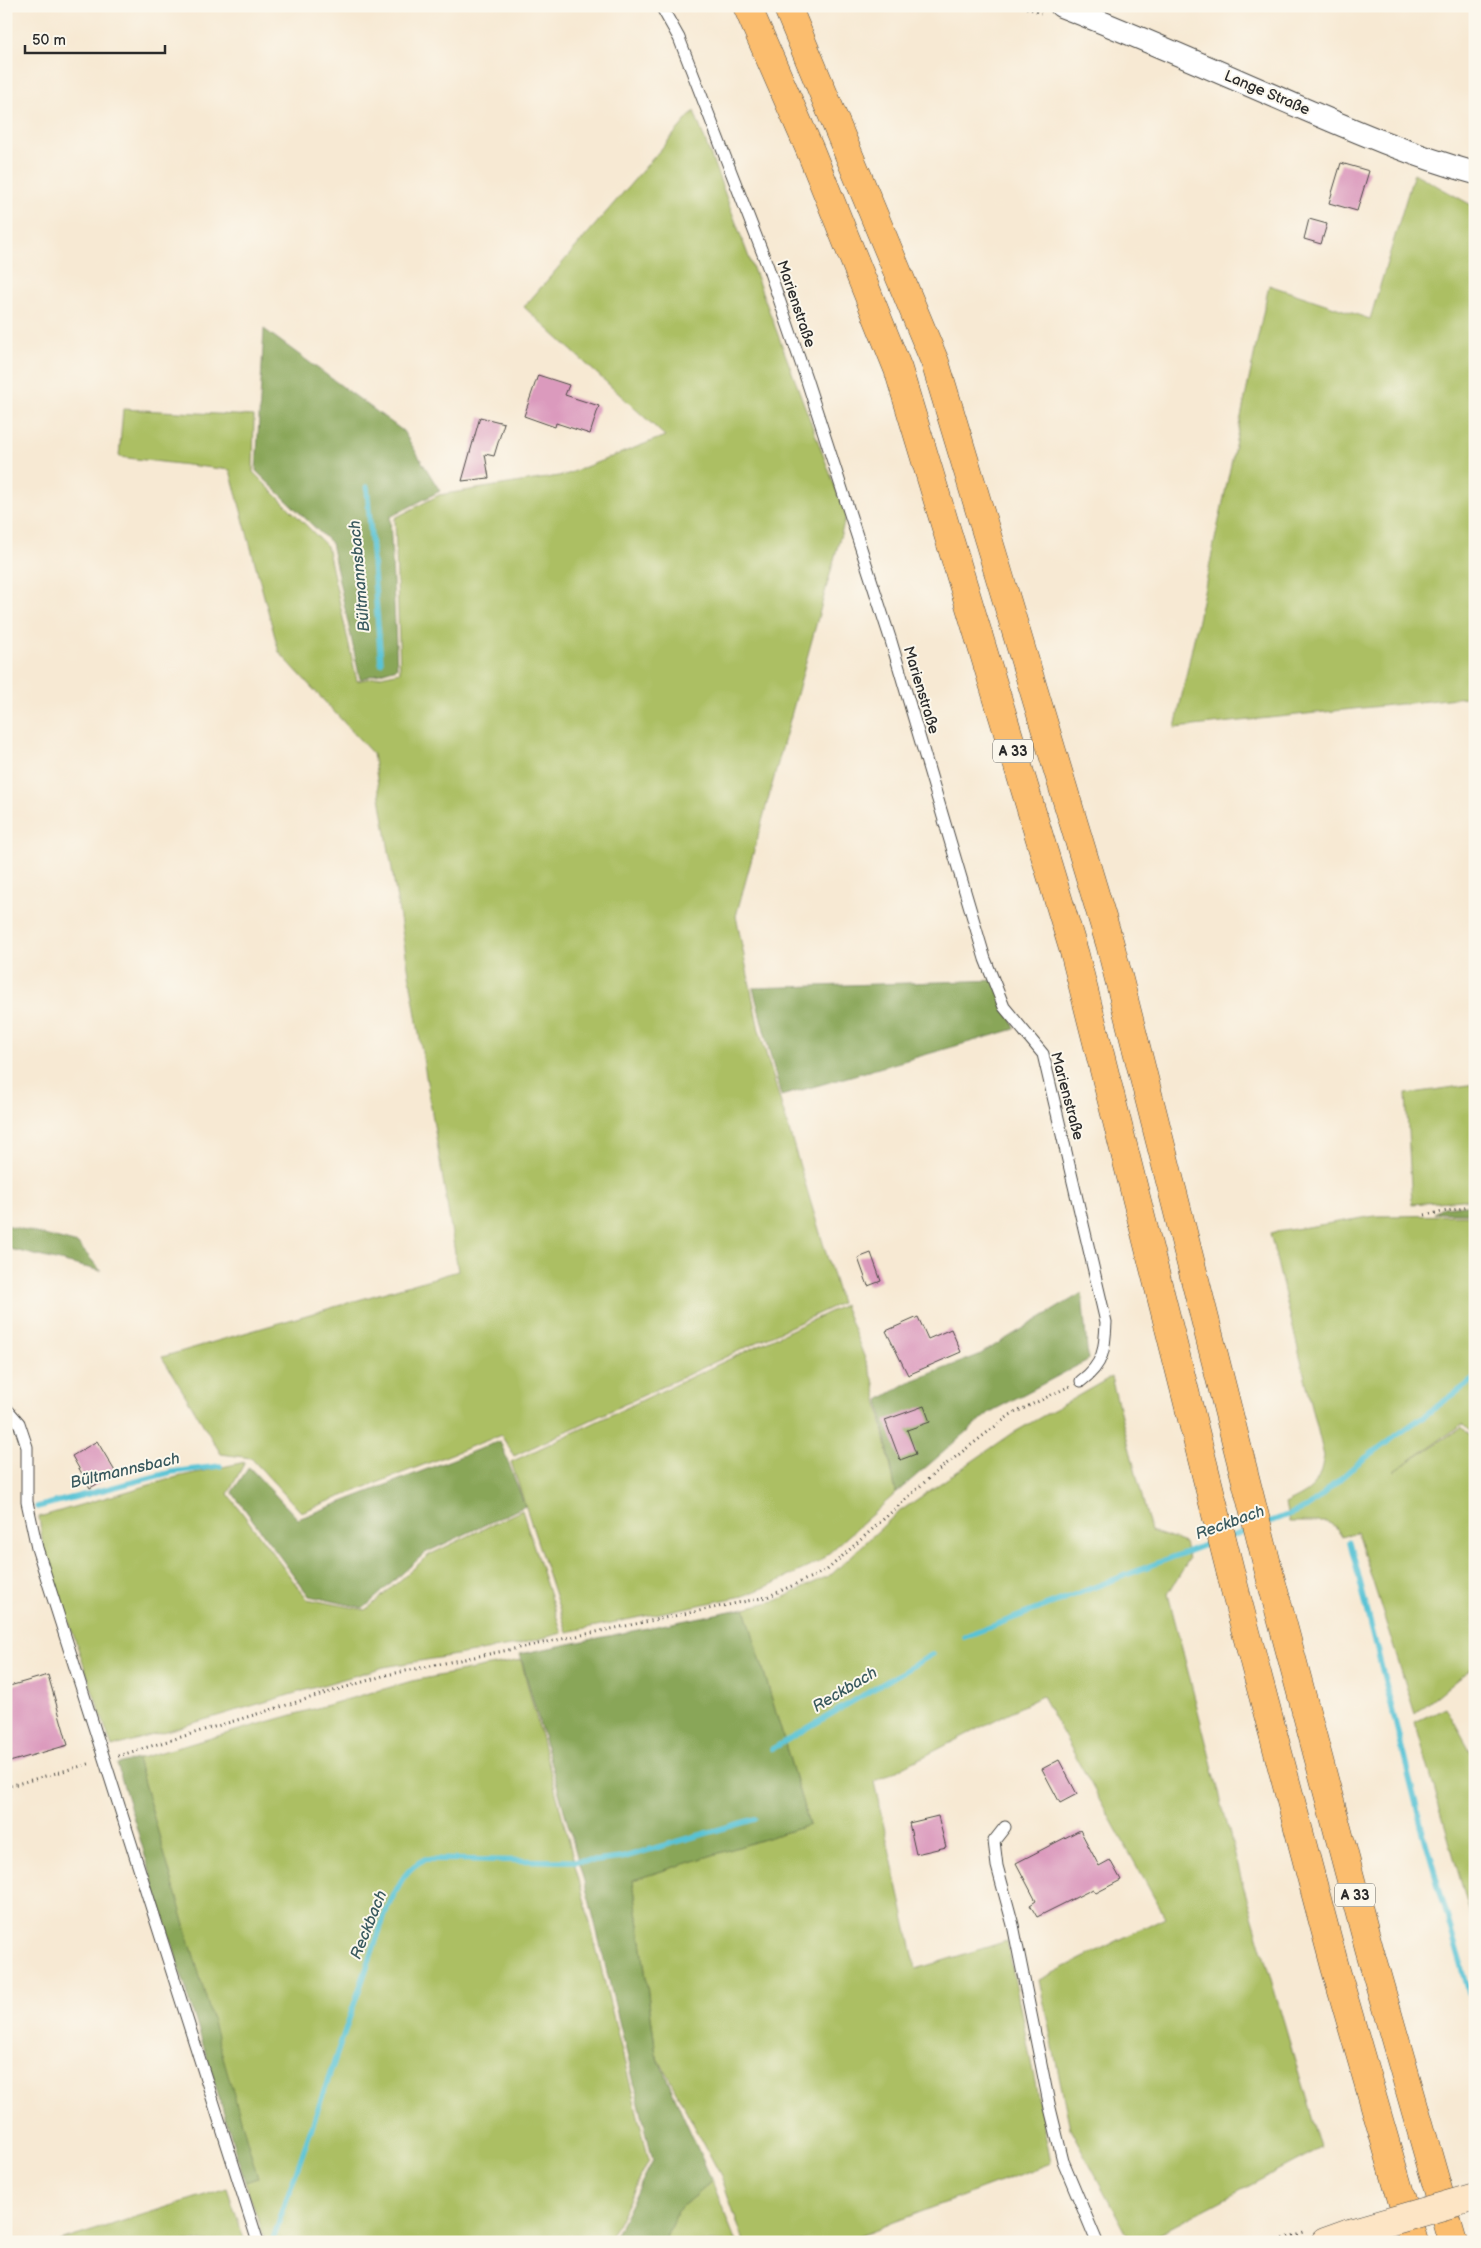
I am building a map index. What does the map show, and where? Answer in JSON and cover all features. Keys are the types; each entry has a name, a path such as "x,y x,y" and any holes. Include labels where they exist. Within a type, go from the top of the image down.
{"highway":[{"name":"A 33","path":"747,6 810,150 898,369 1074,955 1216,1516 1335,1967 1414,2242"},
{"name":"A 33","path":"787,6 934,362 1110,944 1252,1504 1369,1948 1454,2242"}],"street":[{"name":"Lange Straße","path":"1061,6 1134,34 1314,113 1431,161 1475,173"},
{"path":"1337,2237 1475,2197"}],"lane":[{"name":"Marienstraße","path":"661,6 679,38 768,267 891,641 985,959 1004,1007 1043,1054 1106,1322 1105,1351 1093,1372 1081,1381"},
{"path":"6,1408 19,1422 26,1447 28,1502 36,1548 106,1760 258,2242"},
{"path":"1006,1827 994,1841 997,1866 1013,1925 1050,2108 1063,2161 1097,2242"}],"path":[{"path":"1425,1215 1475,1206"},
{"path":"6,1787 106,1760 386,1675 767,1597 827,1570 936,1472 1010,1415 1081,1381"}],"green space":[{"path":"694,111 846,516 736,916 759,1030 841,1303 514,1456 501,1435 301,1512 251,1458 221,1454 162,1357 458,1271 373,754 279,652 230,470 119,457 123,409 254,416 253,472 327,546 357,681 400,672 395,518 439,495 565,475 665,436 524,307"},
{"path":"1414,173 1475,207 1475,696 1175,728 1269,285 1370,319"},
{"path":"264,329 403,431 440,491 390,517 397,668 360,679 331,543 256,471"},
{"path":"1000,980 1015,1029 781,1096 753,988"},
{"path":"1475,1084 1475,1199 1412,1204 1406,1094"},
{"path":"1475,1204 1475,1213 1434,1213 1444,1207"},
{"path":"1475,1215 1475,1429 1471,1432 1463,1424 1394,1471 1462,1427 1475,1440 1475,1665 1415,1714 1357,1532 1342,1537 1336,1527 1327,1522 1289,1522 1285,1504 1302,1495 1313,1486 1320,1475 1324,1456 1270,1233 1375,1216"},
{"path":"6,1225 78,1244 101,1271 6,1248"},
{"path":"1082,1293 1088,1360 990,1412 896,1493 879,1400 909,1382 979,1355"},
{"path":"844,1305 873,1379 896,1493 819,1562 766,1587 743,1596 567,1632 511,1462"},
{"path":"1111,1377 1151,1531 1185,1543 1189,1559 1168,1594 1241,1878 1321,2148 1143,2242 1131,2242 1070,2128 1039,1980 1165,1917 1042,1696 874,1782 916,1969 1007,1941 1051,2163 841,2242 744,2242 721,2176 656,2054 633,1880 809,1825 745,1608 778,1600 832,1574 896,1514 1013,1433"},
{"path":"500,1441 525,1506 425,1553 364,1608 309,1596 232,1492 249,1467 298,1519"},
{"path":"245,1462 228,1494 307,1599 366,1610 429,1555 522,1510 562,1633 516,1645 384,1667 112,1747 43,1547 39,1517 177,1477"},
{"path":"745,1608 809,1825 633,1880 656,2054 712,2181 678,2210 664,2242 612,2242 653,2160 589,1899 520,1654"},
{"path":"521,1660 583,1895 649,2160 608,2242 266,2242 245,2182 257,2178 137,1759 412,1681"},
{"path":"1446,1707 1475,1759 1475,1931 1415,1722"},
{"path":"137,1759 258,2178 245,2182 117,1764"},
{"path":"712,2181 736,2242 664,2242 678,2210"},
{"path":"227,2188 245,2242 57,2242"}],"building":[{"path":"1341,163 1369,171 1357,211 1329,203"},
{"path":"1309,219 1327,224 1321,244 1304,239"},
{"path":"538,375 569,385 565,395 599,406 590,434 556,423 555,427 524,416"},
{"path":"480,417 504,423 494,456 485,454 489,478 462,481"},
{"path":"871,1253 881,1281 868,1286 858,1258"},
{"path":"918,1317 928,1339 951,1329 961,1352 908,1375 886,1331"},
{"path":"924,1406 930,1422 907,1430 916,1454 900,1460 885,1420"},
{"path":"97,1441 116,1473 90,1488 72,1456"},
{"path":"48,1675 68,1745 6,1763 6,1687"},
{"path":"1059,1760 1077,1794 1060,1803 1042,1769"},
{"path":"938,1816 946,1847 916,1854 909,1823"},
{"path":"1080,1830 1099,1866 1110,1860 1121,1880 1096,1893 1093,1889 1037,1917 1030,1905 1036,1901 1016,1863"}],"waterway":[{"name":"Bültmannsbach","path":"367,487 381,663"},
{"name":"Reckbach","path":"1264,1524 1308,1507 1357,1464 1475,1379"},
{"name":"Bültmannsbach","path":"37,1507 172,1472 220,1466"},
{"name":"Reckbach","path":"1229,1537 1250,1529"},
{"name":"Reckbach","path":"964,1637 1215,1541"},
{"path":"1350,1542 1424,1836 1475,2013"},
{"name":"Reckbach","path":"772,1749 933,1654"},
{"name":"Reckbach","path":"272,2242 387,1909 398,1886 411,1868 425,1859 596,1861 621,1858 755,1819"}]}
